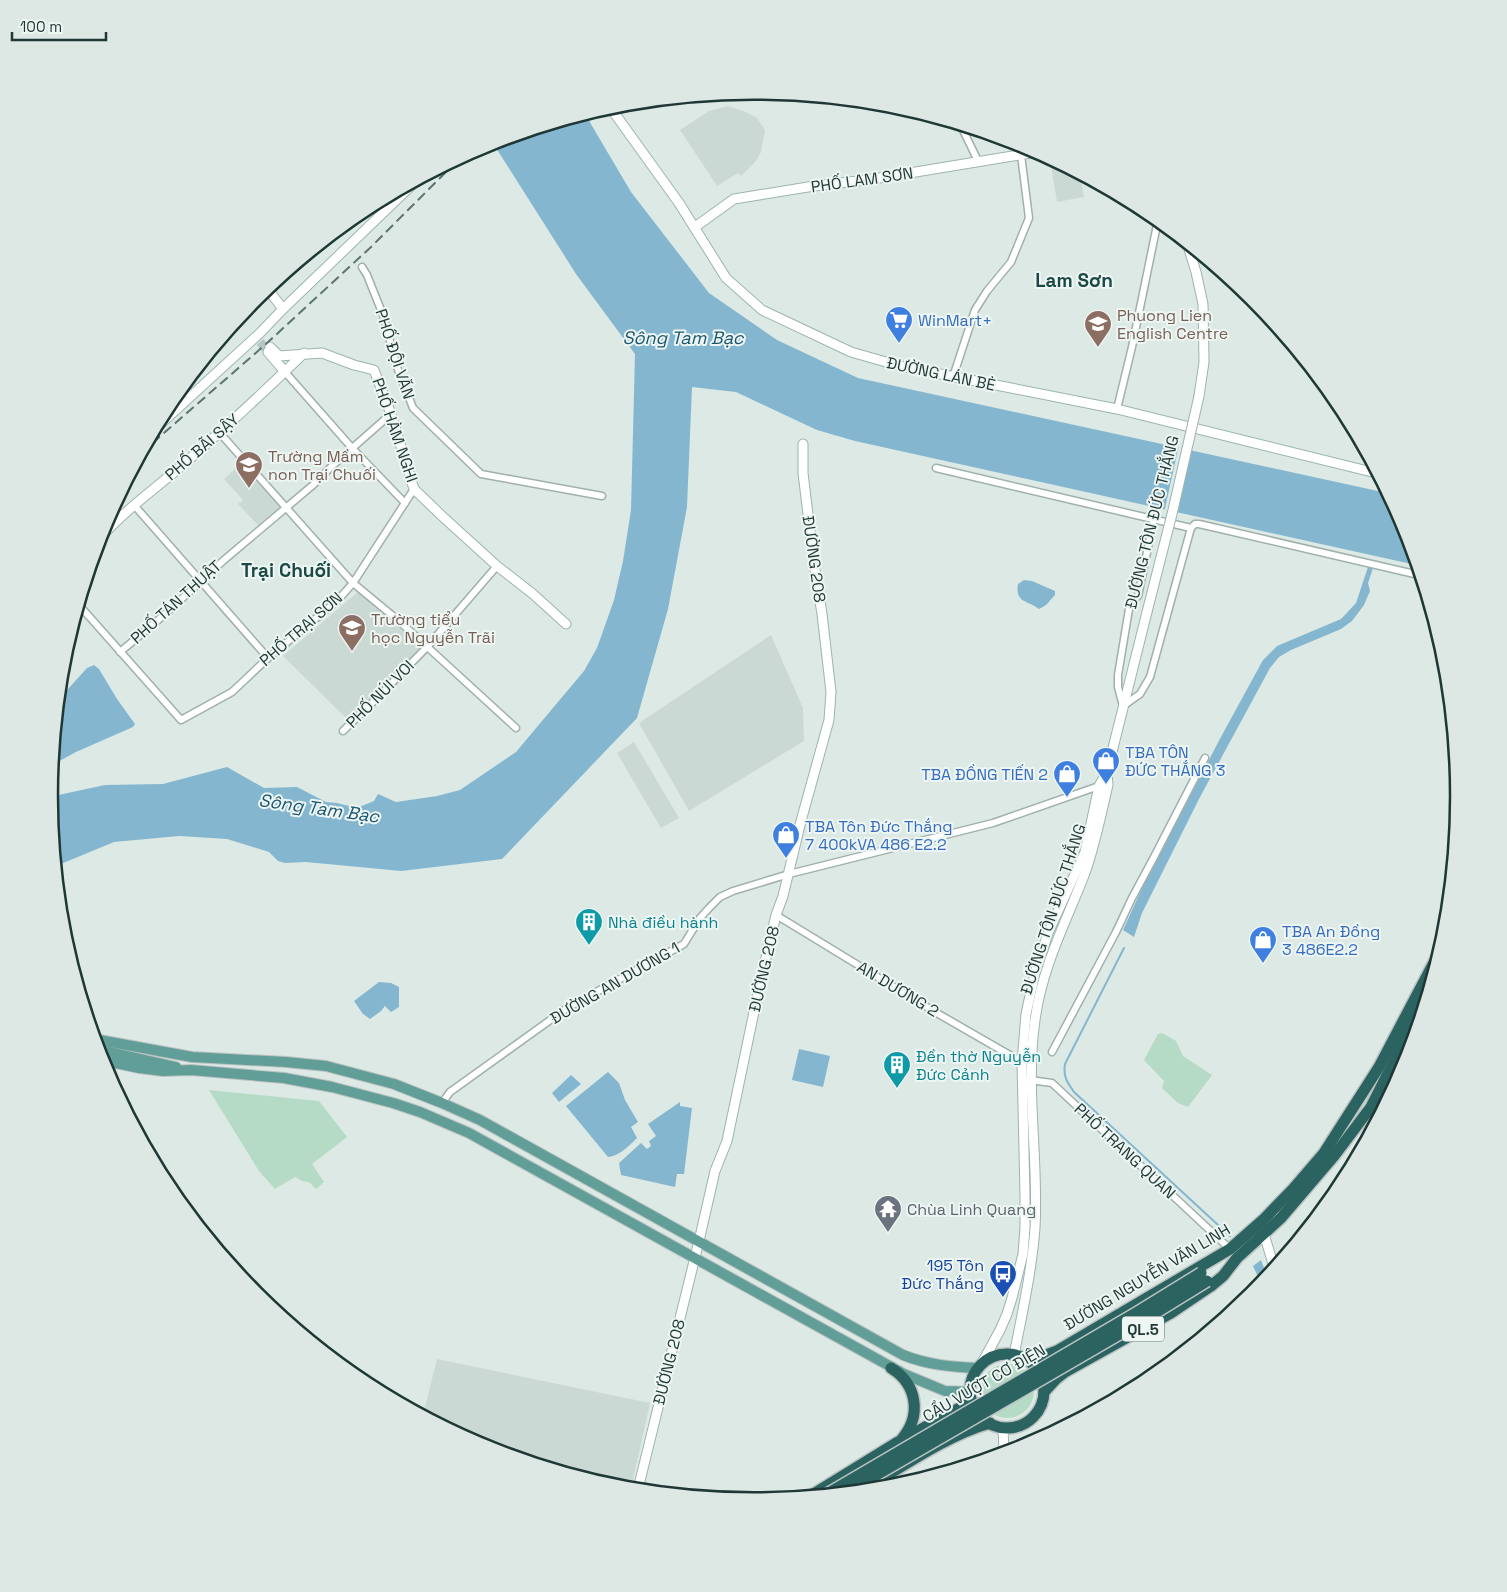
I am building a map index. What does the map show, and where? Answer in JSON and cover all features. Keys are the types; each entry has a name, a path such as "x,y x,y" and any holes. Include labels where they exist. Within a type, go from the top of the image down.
{"highway":[{"name":"ĐƯỜNG NGUYỄN VĂN LINH","path":"1044,1392 1065,1372 1163,1318 1224,1276 1233,1254 1324,1152 1416,1010"},
{"name":"ĐƯỜNG NGUYỄN VĂN LINH","path":"1019,1356 1041,1357 1056,1351 1233,1254 1264,1234 1309,1187 1373,1109 1413,1020"},
{"name":"CẦU VƯỢT CƠ ĐIỆN","path":"862,1483 1142,1321 1233,1254"},
{"name":"CẦU VƯỢT CƠ ĐIỆN","path":"840,1486 1136,1313 1204,1277"},
{"path":"998,1356 1019,1356 1033,1365 1040,1374 1044,1392 1039,1409 1032,1418 1015,1427 1003,1427 990,1423 980,1415 971,1397 972,1380 980,1366 998,1356"},
{"path":"891,1368 905,1379 912,1390 915,1402 914,1415 910,1427 898,1442"},
{"path":"823,1488 971,1397"},
{"path":"879,1481 952,1438 990,1423"}],"main road":[{"name":"ĐƯỜNG LÁN BÈ","path":"615,114 695,227 726,278 762,310 851,352 900,366 1116,409 1369,471"},
{"name":"PHỐ LAM SƠN","path":"695,227 734,199 1022,155"},
{"path":"170,417 263,341 283,309 399,197"},
{"name":"ĐƯỜNG TÔN ĐỨC THẮNG","path":"980,1366 1007,1314 1023,1254 1025,1196 1022,1062 1026,1014 1035,973 1048,933 1085,852 1100,786 1107,772 1173,510 1198,396 1204,362 1203,304 1191,256"},
{"path":"272,294 283,309"},
{"path":"263,341 285,372"},
{"name":"PHỐ HÀM NGHI","path":"263,341 279,356 322,353 374,370 391,414 414,489 497,566 533,594 566,624"},
{"name":"PHỐ BÃI SẬY","path":"114,521 245,410 304,353"},
{"name":"ĐƯỜNG 208","path":"640,1482 715,1171 727,1141 776,915 829,720 831,692 803,473 803,444"},
{"name":"ĐƯỜNG TÔN ĐỨC THẮNG","path":"1019,1356 1019,1330 1035,1228 1030,1081 1034,1028 1040,989 1054,946 1085,872 1108,785 1107,772"},
{"path":"101,1039 192,1057 319,1064 394,1084 480,1120 904,1355 937,1366 980,1366"},
{"path":"106,1051 191,1070"},
{"path":"136,1057 175,1059 192,1057"},
{"path":"110,1062 163,1071 191,1070 284,1078 332,1087 420,1112 469,1133 891,1368 945,1391 971,1397"},
{"path":"332,1087 336,1069"},
{"path":"1264,1234 1272,1260"},
{"path":"865,1352 870,1353 876,1349 876,1341 873,1337"},
{"path":"1003,1427 1004,1445"}],"street":[{"path":"965,133 978,161"},
{"path":"953,377 975,310 986,291 1012,262 1029,218 1022,155"},
{"path":"1116,409 1132,346 1156,229"},
{"name":"PHỐ ĐỘI VĂN","path":"362,267 383,315 397,368 413,408 481,474 602,496"},
{"path":"285,372 352,448 404,503"},
{"name":"PHỐ TÁN THUẬT","path":"120,652 391,414"},
{"path":"219,432 353,583 399,621 516,728"},
{"path":"936,468 1191,528"},
{"name":"PHỐ TRẠI SƠN","path":"120,652 180,720 232,692 268,658 338,600 353,583 414,489"},
{"path":"134,505 268,658"},
{"path":"1154,518 1138,596 1130,603 1119,660 1118,687 1123,706 1140,694 1150,677 1191,528 1195,524 1414,574"},
{"name":"PHỐ NÚI VOI","path":"343,731 427,647 497,566"},
{"path":"83,609 120,652"},
{"path":"1052,1052 1205,758"},
{"name":"ĐƯỜNG AN DƯƠNG 1","path":"442,1103 450,1092 567,1008 684,944 700,918 720,897 733,891 788,874 993,823 1100,786"},
{"name":"AN DƯƠNG 2","path":"776,915 935,1012 1022,1062"},
{"path":"1022,1062 1030,1081"},
{"name":"PHỐ TRANG QUAN","path":"1030,1081 1052,1082 1233,1254"}],"shaded area":[{"path":"728,106 757,118 765,130 761,152 756,161 741,176 738,173 717,186 680,130 709,111"},
{"path":"1051,168 1081,182 1084,197 1057,202"},
{"name":"Trường Mầm non Trại Chuối","path":"242,462 280,507 258,525 238,504 243,500 224,479"},
{"name":"Trường tiểu học Nguyễn Trãi","path":"359,591 421,647 349,721 283,656"},
{"path":"771,635 803,708 804,741 689,811 639,723"},
{"path":"634,742 679,818 661,828 617,753"},
{"path":"437,1359 650,1403 633,1481 573,1468 530,1455 487,1439 425,1409"}],"green space":[{"path":"1162,1033 1176,1041 1183,1056 1212,1075 1188,1107 1178,1103 1162,1088 1164,1081 1144,1060 1158,1034"},
{"path":"209,1090 319,1101 347,1137 312,1164 324,1182 316,1189 309,1182 295,1177 275,1189 259,1171"},
{"path":"1007,1364 1017,1366 1026,1372 1032,1381 1034,1391 1032,1401 1026,1410 1017,1416 1007,1418 997,1416 988,1410 982,1401 980,1391 982,1381 988,1372 997,1366"}],"water":[{"name":"Sông Tam Bạc","path":"589,120 631,192 709,293 777,340 858,378 1380,491 1410,564 855,441 817,430 736,392 692,387 687,507 668,609 637,718 502,859 401,871 306,862 285,863 278,861 269,852 227,839 179,836 114,842 61,864 58,795 105,785 163,784 227,767 264,788 297,787 326,802 357,808 374,801 378,794 396,802 437,796 460,790 516,752 584,671 597,648 614,600 623,561 631,510 635,354 576,274 497,149 530,137"},
{"path":"1368,567 1373,568 1368,583 1370,591 1364,605 1352,621 1341,629 1291,650 1279,657 1270,668 1200,797 1142,913 1134,937 1123,930 1144,884 1263,660 1277,646 1341,619 1356,603"},
{"path":"1024,580 1032,581 1055,591 1055,595 1046,605 1039,609 1018,595 1018,584"},
{"path":"94,665 99,669 135,724 133,727 59,761 65,692 87,668"},
{"path":"379,982 391,983 399,987 399,1007 391,1012 385,1006 370,1019 363,1014 354,1001"},
{"path":"799,1049 830,1056 823,1087 792,1080"},
{"path":"608,1072 619,1083 625,1100 638,1122 631,1127 637,1138 620,1153 608,1157 566,1106"},
{"path":"571,1075 581,1084 559,1102 552,1093"},
{"path":"680,1102 680,1106 692,1108 684,1174 677,1174 675,1187 621,1175 619,1163 641,1143 647,1149 651,1146 649,1141 656,1136 648,1124"},
{"path":"1261,1260 1264,1269 1258,1276 1253,1266"}],"pier":[{"path":"1179,445 1192,448 1177,515 1164,513"}],"waterway":[{"path":"1124,948 1065,1064 1066,1079 1074,1092 1230,1236"}],"tunnel":[{"path":"260,342 267,350"}],"railway":[{"path":"156,440 266,344 372,246 446,172"}],"place":[{"name":"WinMart+","path":"899,344"},
{"name":"Phuong Lien English Centre","path":"1098,348"},
{"name":"Trường Mầm non Trại Chuối","path":"249,489"},
{"name":"Trường tiểu học Nguyễn Trãi","path":"352,652"},
{"name":"TBA TÔN ĐỨC THẮNG 3","path":"1106,785"},
{"name":"TBA ĐỒNG TIẾN 2","path":"1067,798"},
{"name":"TBA Tôn Đức Thắng 7 400kVA 486 E2.2","path":"786,859"},
{"name":"Nhà điều hành","path":"589,946"},
{"name":"TBA An Đồng 3 486E2.2","path":"1263,964"},
{"name":"Đền thờ Nguyễn Đức Cảnh","path":"897,1089"},
{"name":"Chùa Linh Quang","path":"888,1233"},
{"name":"195 Tôn Đức Thắng","path":"1003,1298"}],"district":[{"name":"Lam Sơn","path":"1074,280"},
{"name":"Trại Chuối","path":"286,570"}]}
